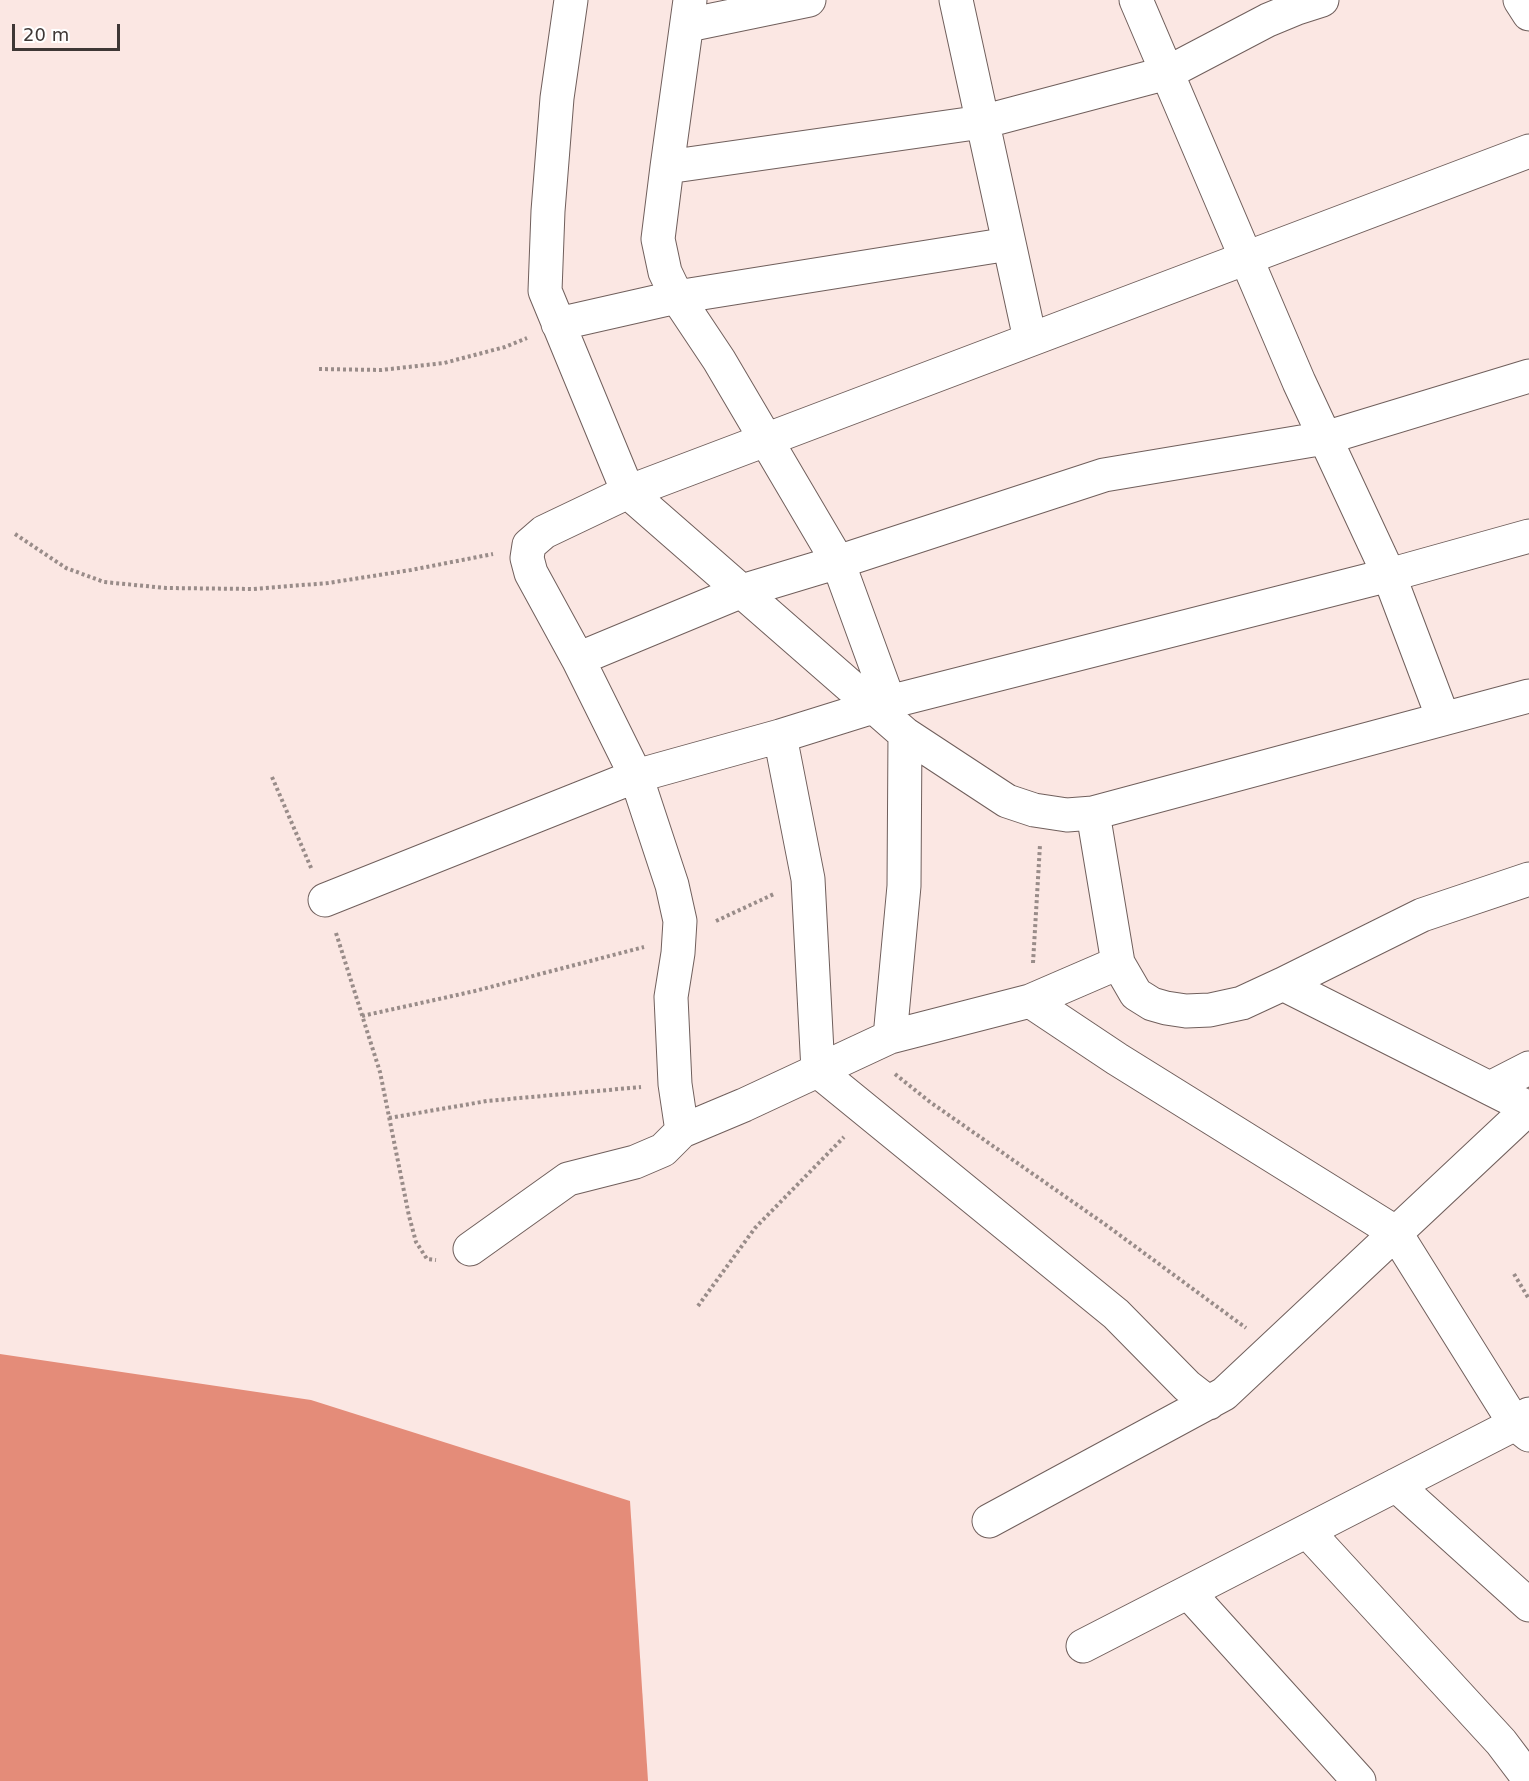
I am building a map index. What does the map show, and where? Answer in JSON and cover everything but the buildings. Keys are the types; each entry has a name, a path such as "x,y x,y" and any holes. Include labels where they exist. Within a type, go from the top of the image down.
{"street":[{"path":"571,0 557,98 545,261 545,291 628,492 742,591 881,705 905,734 1006,801 1067,815 1093,813 1529,696"},
{"path":"809,0 689,13 658,239 665,272 677,297 768,440 838,562 881,705"},
{"path":"956,0 1030,339"},
{"path":"1136,0 1246,259 1325,438 1389,575 1443,718"},
{"path":"667,166 982,122 1167,73 1268,20 1322,0"},
{"path":"1520,0 1529,14"},
{"path":"682,1131 675,1084 671,997 680,921 672,885 636,776 578,659 531,573 527,558 529,545 544,532 628,492 1529,151"},
{"path":"558,324 677,297 1009,244"},
{"path":"578,659 742,591 1104,476 1325,438 1529,376"},
{"path":"325,900 636,776 881,705 1389,575 1529,536"},
{"path":"878,1043 904,886 905,734"},
{"path":"780,736 808,879 818,1071 1116,1314 1187,1386 1209,1403"},
{"path":"1093,813 1118,963 1136,994 1152,1004 1186,1011 1210,1010 1242,1003 1422,915 1529,879"},
{"path":"470,1249 568,1179 636,1162 663,1150 682,1131 878,1043 1030,1000 1118,963"},
{"path":"989,1521 1224,1394 1529,1108 1283,984"},
{"path":"1030,1000 1126,1065 1395,1232 1524,1424 1396,1485 1083,1646"},
{"path":"1490,1088 1529,1068"},
{"path":"1396,1485 1529,1605"},
{"path":"1307,1531 1500,1742 1529,1779"},
{"path":"1188,1592 1359,1781"}],"path":[{"path":"319,369 381,370 444,363 505,347 558,324"},
{"path":"15,534 75,572 104,582 166,588 253,589 328,583 480,558 529,545"},
{"path":"272,777 325,900 380,1072 416,1242 427,1259 441,1260 470,1249"},
{"path":"1030,1000 1042,811"},
{"path":"362,1016 475,991 679,938 808,879"},
{"path":"878,1043 930,1102 1106,1225 1273,1348"},
{"path":"389,1118 487,1101 675,1084"},
{"path":"698,1306 755,1228 869,1113"},
{"path":"1515,1274 1529,1299"}],"shaded area":[{"path":"0,1354 311,1400 630,1501 648,1781 0,1781"}]}
